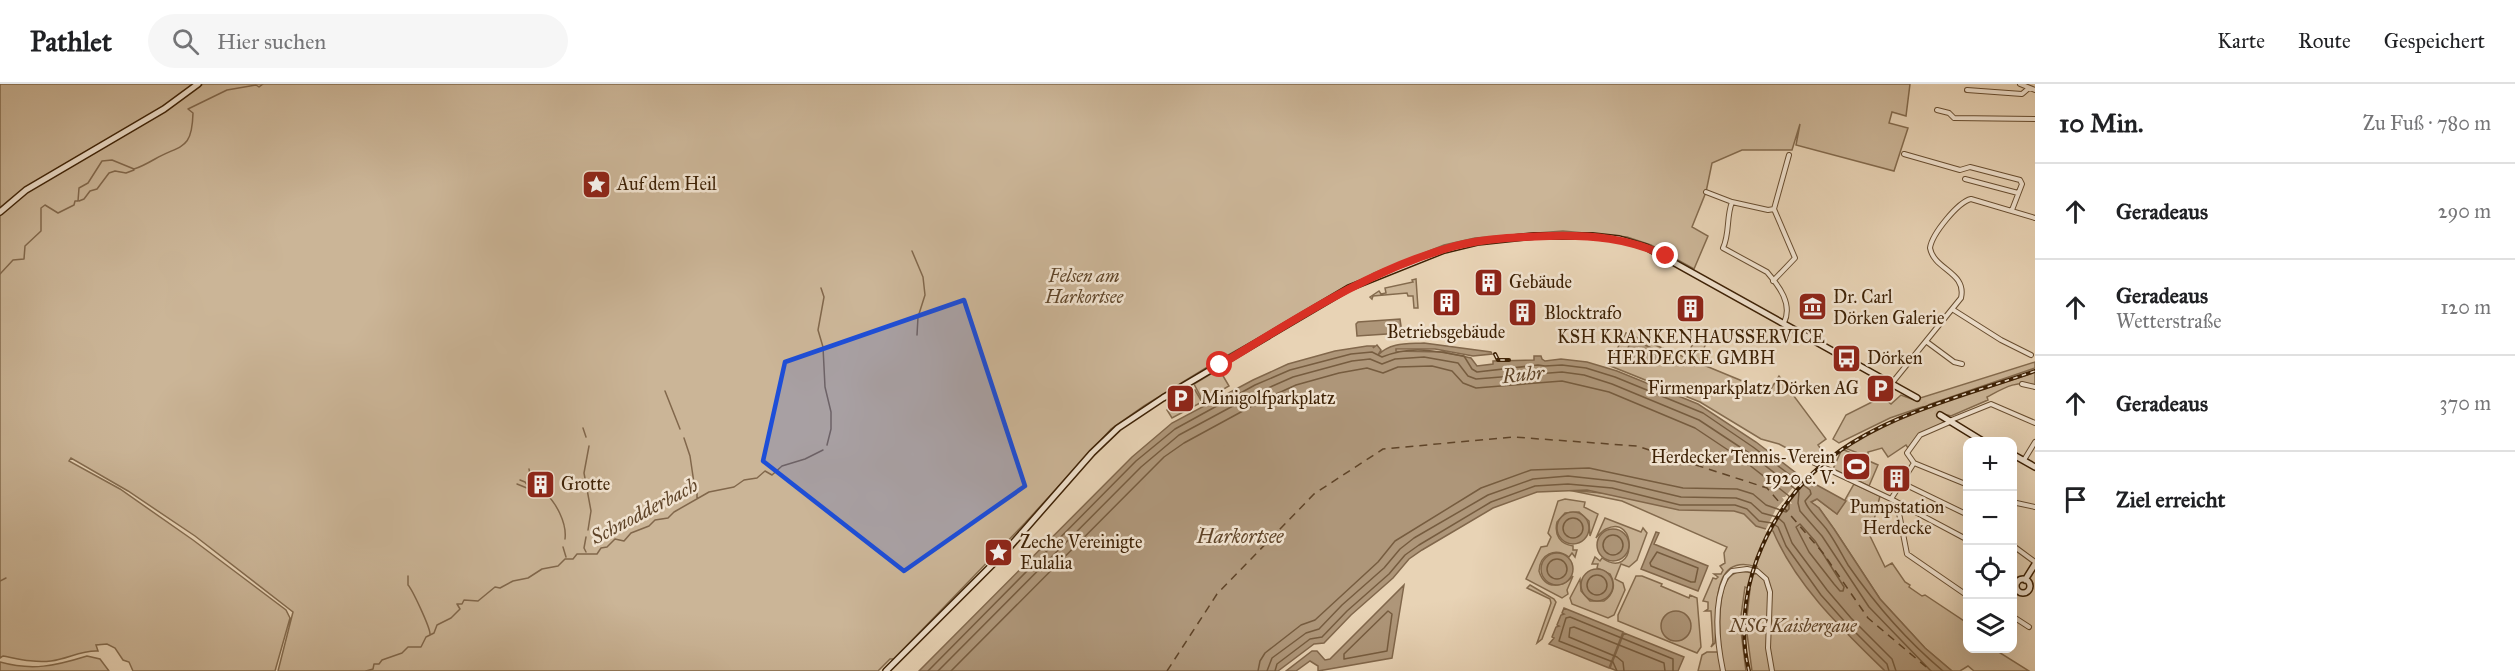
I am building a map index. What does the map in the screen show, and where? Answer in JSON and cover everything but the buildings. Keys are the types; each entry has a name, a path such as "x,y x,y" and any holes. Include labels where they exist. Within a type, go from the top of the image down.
{"main road":[{"path":"0,212 26,190 164,109 198,84"},
{"path":"886,671 1006,551 1092,453 1118,428 1147,408 1349,288 1467,243 1505,238 1592,236 1619,239 1646,247 1917,398"},
{"path":"1940,415 1977,437"},
{"path":"2017,456 2035,467"},
{"path":"2017,589 2027,591 2031,586 2035,563"}],"street":[{"path":"2020,84 2035,90"},
{"path":"1967,90 2022,94 2029,88"},
{"path":"1937,110 1949,113 1954,118 2035,119"},
{"path":"1904,154 1960,170 1971,167 2020,180 2022,184 2012,210"},
{"path":"1773,281 1795,258 1774,208 1789,155"},
{"path":"1965,180 2018,193"},
{"path":"1706,192 1732,202 1768,210 1774,208"},
{"path":"1892,383 1961,298 1962,287 1956,277 1934,259 1930,248 1935,234 1953,213 1970,199 2035,218"},
{"path":"1732,202 1729,212 1728,237 1723,248 1767,272 1786,301 1787,314 1784,323"},
{"path":"1952,309 2001,340 2031,355"},
{"path":"1927,342 1954,362 1962,364"},
{"path":"2022,384 2035,387"},
{"path":"1963,483 1914,463 1907,453 1917,437 1991,404 2035,423"},
{"path":"2024,460 2035,442"},
{"path":"1802,457 1891,499 1963,537"},
{"path":"1891,499 1914,463"},
{"path":"1902,483 1963,512"},
{"path":"1897,503 1907,554 1963,593"},
{"path":"2017,503 2035,507"},
{"path":"2017,548 2035,563"},
{"path":"1723,671 1718,648 1720,597 1726,577 1739,569 1757,571 1769,585 1768,648 1772,671"},
{"path":"2017,619 2029,627"}],"highlighted area":[{"path":"964,300 1025,486 904,571 763,461 785,362"}],"green space":[{"path":"0,84 197,84 173,101 47,175 0,210"},
{"name":"Felsen am Harkortsee","path":"203,84 1910,84 1906,116 1892,112 1889,123 1908,128 1894,171 1796,145 1800,124 1792,150 1742,150 1712,163 1706,192 1692,227 1708,236 1694,269 1651,245 1627,237 1563,231 1475,238 1444,245 1374,273 1214,363 1111,429 1025,523 894,659 890,659 878,671 278,671 293,612 195,536 128,491 71,458 69,461 120,489 286,610 290,618 275,671 133,671 129,662 123,660 115,648 107,644 96,645 98,651 51,661 33,661 3,656 0,658 0,215 27,192"},
{"path":"1416,279 1418,308 1414,308 1413,296 1408,296 1407,293 1373,296 1372,299 1370,297 1379,291 1381,294 1386,293 1385,288 1413,282 1412,280"},
{"path":"1626,333 1769,392 1779,376 1826,439 1818,445 1823,452 1809,460 1779,444 1761,439 1700,402 1608,365"},
{"path":"1696,336 1707,340 1699,362 1687,357"},
{"path":"2035,362 2035,368 1890,418 1839,443 1833,439 1846,415 1882,397 1891,404 1901,395 1914,400"},
{"path":"1219,369 1229,386 1203,401 1194,384"},
{"path":"2035,372 2035,385 2010,386 1987,397 1988,400 1951,416 1944,414 1940,416 1945,422 1921,433 1908,448 1906,445 1888,457 1882,448 1868,452 1868,457 1845,448 1866,435 1913,414"},
{"path":"1195,390 1202,402 1172,418 1167,410 1194,395"},
{"name":"Herdecker Tennis-Verein 1920 e. V.","path":"1842,449 1878,465 1869,486 1833,469"},
{"path":"1854,484 1880,496 1870,536 1885,567 1892,563 1905,582 1910,585 1909,587 1963,620 1963,653 2000,653 2029,671 1974,671 1968,666 1960,671 1952,671 1925,648 1880,599 1834,529 1819,508 1811,502 1817,499 1837,514"},
{"name":"NSG Kaisbergaue","path":"1568,490 1758,507 1892,671 1752,671 1746,626 1750,589 1745,587 1740,623 1746,671 1724,671 1720,620 1726,582 1735,573 1755,574 1757,567 1742,564 1731,568 1723,576 1717,602 1715,643 1711,647 1713,643 1711,611 1705,611 1708,609 1708,602 1703,601 1713,578 1718,577 1714,574 1721,574 1723,570 1720,566 1725,563 1724,553 1727,547 1622,501"},
{"path":"1565,499 1585,502 1584,507 1598,514 1590,536 1589,521 1579,512 1565,513 1557,522 1556,531 1559,538 1573,546 1573,550 1577,550 1575,557 1572,553 1569,557 1559,553 1549,554 1542,560 1539,571 1545,582 1554,585 1564,583 1573,576 1567,590 1568,594 1562,598 1526,579 1541,547 1547,546 1551,537 1548,533 1558,501"},
{"path":"1605,518 1641,532 1643,528 1647,533 1637,560 1629,567 1621,564 1615,579 1623,583 1625,590 1614,615 1608,618 1572,604 1570,598 1580,579 1581,591 1590,601 1604,601 1612,592 1613,581 1610,574 1597,568 1598,564 1592,564 1595,557 1600,561 1602,558 1614,563 1622,561 1627,555 1629,546 1624,530 1616,527 1606,529 1596,538"},
{"path":"1636,576 1662,584 1661,586 1689,598 1690,595 1697,598 1701,647 1697,653 1618,621 1618,615"},
{"path":"1530,585 1556,602 1542,639 1537,643 1551,603 1550,599 1527,588"},
{"path":"1707,652 1718,652 1722,671 1698,671 1702,655"},
{"path":"87,656 100,659 109,671 0,671 0,662 33,667"}],"water":[{"path":"1400,319 1402,333 1357,336 1356,324 1358,322"},
{"path":"1632,339 1660,352 1655,364 1626,352"},
{"name":"Harkortsee","path":"1424,343 1491,352 1492,354 1473,356 1435,349 1396,349 1396,351 1443,352 1471,358 1477,366 1493,364 1493,361 1534,360 1534,356 1541,356 1545,361 1561,359 1587,362 1617,371 1698,404 1756,442 1813,486 1815,484 1846,501 1837,514 1817,499 1811,502 1819,508 1834,529 1880,599 1925,648 1952,671 1885,671 1807,589 1773,531 1756,526 1744,514 1734,511 1679,510 1587,490 1537,492 1493,508 1409,559 1393,578 1351,615 1324,643 1314,644 1278,671 919,671 1132,457 1172,423 1288,364 1335,351 1367,346 1374,346 1373,348 1377,345 1381,350 1378,355 1394,346"},
{"path":"1573,512 1584,517 1589,528 1584,539 1573,544 1562,539 1557,528 1562,517"},
{"path":"1613,529 1624,534 1629,545 1624,556 1613,561 1602,556 1597,545 1602,534"},
{"path":"1656,532 1659,533 1654,544 1708,566 1698,591 1641,569"},
{"path":"1557,553 1568,558 1573,569 1568,580 1557,585 1546,580 1541,569 1546,558"},
{"path":"1597,569 1608,574 1613,585 1608,596 1597,601 1586,596 1581,585 1586,574"},
{"path":"1404,585 1392,658 1318,671 1318,666 1310,661 1296,671 1286,671 1312,651 1317,651 1325,660 1330,659"},
{"path":"1564,608 1623,632 1609,668 1549,644 1554,638 1552,637 1556,627 1559,626 1557,625 1561,615 1564,614 1562,613"},
{"path":"1676,611 1687,615 1691,626 1687,637 1676,641 1665,637 1661,626 1665,615"},
{"path":"1624,633 1684,657 1678,671 1617,671 1610,668"}],"pier":[{"path":"1804,474 1809,479 1790,500 1792,504 1788,503 1770,532 1765,531 1776,509 1784,500 1782,497 1785,497"}],"waterway":[{"path":"0,274 13,260 24,259 25,246 41,231 41,208 45,205 58,213 74,205 75,201 78,201 79,188 88,183 102,161 112,160 134,169 142,166 183,145 190,134 192,125 193,113 188,109 227,90 256,85 259,87 263,84"},
{"path":"79,201 84,199 90,191 97,189 109,173 115,171 126,173 134,170"},
{"path":"912,251 923,277 925,295 918,317 917,335"},
{"name":"Schnodderbach","path":"821,288 824,297 818,330 823,347 825,387 831,412 831,429 827,445"},
{"path":"665,391 680,429"},
{"path":"583,428 586,437"},
{"path":"684,438 690,456 694,483"},
{"path":"588,530 591,511 584,473 589,446"},
{"name":"Schnodderbach","path":"366,671 373,669 374,664 379,664 382,660 402,653 408,647 421,647 426,637 434,633 437,625 451,618 460,609 457,604 462,604 464,600 478,601 495,587 500,588 513,581 528,578 542,569 558,566 565,559 573,559 577,554 597,554 601,548 607,547 615,539 624,541 631,533 649,526 655,520 668,518 674,512 709,492 734,487 744,480 757,478 765,471 772,475 782,466 805,459 823,450"},
{"path":"529,469 532,484 548,496 560,513 565,539"},
{"path":"520,480 525,482 532,491"},
{"path":"517,484 544,495"},
{"path":"697,490 697,498"},
{"path":"586,537 584,548 586,552"},
{"path":"563,547 566,557"},
{"path":"408,576 408,585 430,634"},
{"path":"0,581 6,578"}],"ferry route":[{"path":"1167,671 1217,594 1314,494 1383,449 1513,437 1637,446 1767,488 1823,553 1868,618 1931,671"}],"tunnel":[{"path":"1917,398 1940,415"}],"railway":[{"path":"1495,354 1498,360 1509,360"},
{"path":"1749,671 1744,629 1746,600 1753,572 1778,516 1805,481 1836,454 1871,432 1909,414 2035,371"}],"place":[{"name":"Auf dem Heil","path":"596,184"},
{"name":"Gebäude","path":"1488,282"},
{"name":"Betriebsgebäude","path":"1446,303"},
{"name":"Dr. Carl Dörken Galerie","path":"1812,307"},
{"name":"KSH KRANKENHAUSSERVICE HERDECKE GMBH","path":"1691,308"},
{"name":"Blocktrafo","path":"1523,313"},
{"name":"Dörken","path":"1846,358"},
{"name":"Firmenparkplatz Dörken AG","path":"1880,388"},
{"name":"Minigolfparkplatz","path":"1180,398"},
{"name":"Herdecker Tennis-Verein 1920 e. V.","path":"1856,467"},
{"name":"Pumpstation Herdecke","path":"1897,478"},
{"name":"Grotte","path":"540,484"},
{"name":"Zeche Vereinigte Eulalia","path":"999,552"}],"route":[{"path":"1220,365 1349,288 1392,269 1456,246 1505,238 1592,236 1632,242 1666,256"}],"water label":[{"name":"Ruhr","path":"1523,374"}]}
